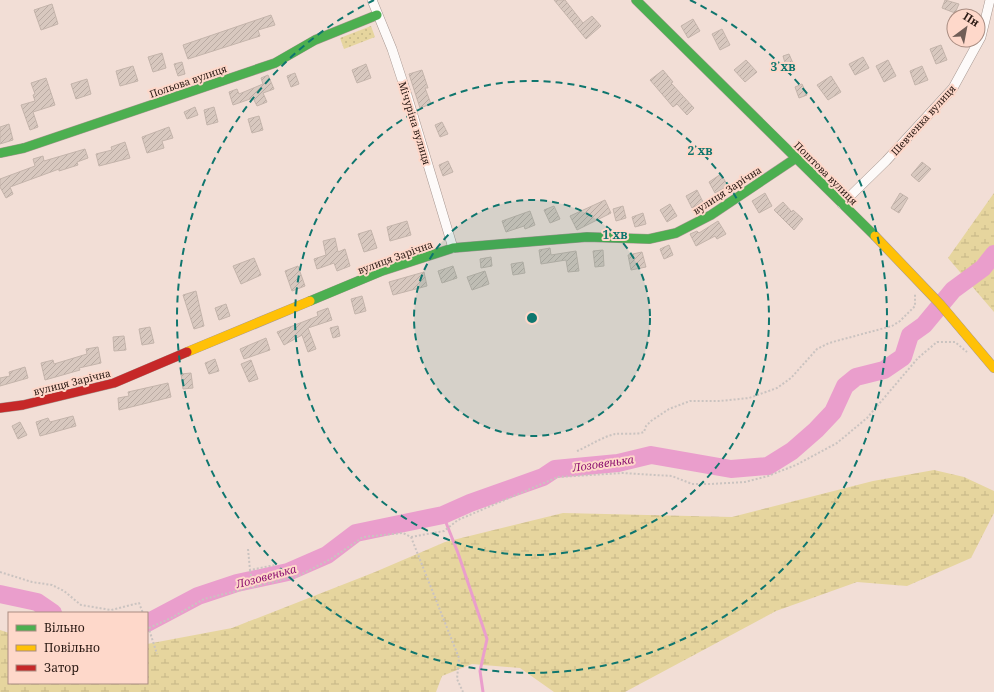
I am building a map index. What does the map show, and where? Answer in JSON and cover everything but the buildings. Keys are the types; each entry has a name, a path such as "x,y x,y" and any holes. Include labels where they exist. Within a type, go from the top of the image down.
{"street":[{"name":"Мічуріна вулиця","path":"372,0 392,48 453,248"},
{"name":"Поштова вулиця","path":"636,0 916,276 968,333 994,368"},
{"name":"Шевченка вулиця","path":"842,204 886,161 953,88 981,37 990,0"},
{"name":"Польова вулиця","path":"0,153 24,148 275,63 316,40 377,14"},
{"name":"вулиця Зарічна","path":"0,408 31,404 114,383 382,271 453,248 588,237 649,239 676,233 711,215 796,158"}],"path":[{"path":"577,451 610,436 630,433 640,434 644,432 651,421 670,409 690,401 720,401 749,398 777,388 791,378 817,349 829,343 892,326 900,321 915,306 916,276"},
{"path":"157,654 149,628 171,618 204,599 298,576 330,559 363,537 403,533 411,537 444,531 458,520 558,477 622,473 672,476 692,484 711,484 745,482 768,476 796,465 837,442 867,418 918,358 937,342 955,342 968,353 977,345"},
{"path":"411,537 459,658 457,679 463,692"},
{"path":"248,549 253,588"},
{"path":"250,570 275,565"},
{"path":"0,572 32,582 52,585 64,591 81,605 111,610 139,603 143,612"}],"green space":[{"path":"371,26 375,37 344,49 340,38"},
{"path":"994,193 994,312 948,258"},
{"path":"934,470 964,477 994,491 994,513 971,558 907,586 857,582 776,611 625,692 554,692 520,668 472,664 442,676 436,692 0,692 0,630 8,633 8,684 148,684 148,644 232,628 375,572 445,542 563,513 732,517 873,481"}],"waterway":[{"name":"Лозовенька","path":"148,622 198,596 237,583 288,572 327,555 356,533 443,515 470,503 543,477 555,469 618,463 651,455 731,469 768,466 792,451 816,430 833,412 845,386 856,377 884,370 903,357 910,335 924,325 953,290 983,268 994,254"},
{"path":"443,515 458,553 487,639 480,671 483,692"},
{"name":"Лозовенька","path":"0,594 37,602 52,612"}],"traffic: fast":[{"path":"636,0 875,236"},
{"path":"0,153 24,148 275,63 315,40 377,15"},
{"path":"310,301 382,271 453,248 587,237 649,239 676,233 711,215 796,158"}],"traffic: slow":[{"path":"875,236 940,304 994,368"},
{"path":"187,352 310,301"}],"traffic: jam":[{"path":"0,408 23,405 114,383 187,352"}]}
